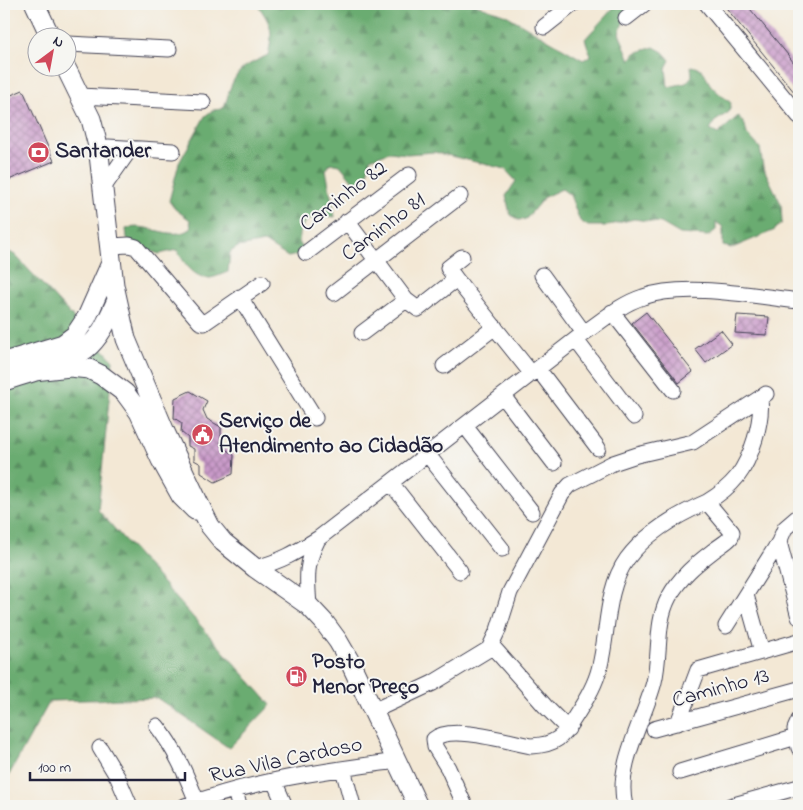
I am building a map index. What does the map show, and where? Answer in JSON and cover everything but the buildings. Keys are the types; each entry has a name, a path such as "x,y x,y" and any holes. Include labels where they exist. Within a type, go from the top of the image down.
{"main road":[{"path":"38,6 47,28"},
{"path":"71,78 91,119 96,138 117,300 126,339 171,445 210,526"},
{"path":"4,362 63,344 75,335 87,317 111,254"},
{"path":"4,381 34,372 86,349 98,337 117,300"},
{"path":"34,372 70,367 89,369 101,374 125,392 139,412 161,460 181,496 223,542 255,568 309,606 338,641 350,660 418,806"}],"street":[{"path":"544,27 572,4"},
{"path":"626,18 644,4"},
{"path":"707,4 799,116"},
{"path":"78,44 169,49"},
{"path":"80,96 203,102"},
{"path":"108,147 173,151"},
{"path":"103,188 131,148"},
{"name":"Caminho 82","path":"306,253 409,175"},
{"name":"Caminho 81","path":"334,293 460,196"},
{"path":"347,221 406,300 418,309 456,278"},
{"path":"111,254 129,245 136,247 200,322 204,323 262,283"},
{"path":"462,257 448,268 494,327 535,371 598,448"},
{"path":"542,275 634,417"},
{"path":"255,568 276,563 319,538 612,312 643,297 678,290 718,292 799,301"},
{"path":"240,297 315,418"},
{"path":"362,333 406,300"},
{"path":"612,312 673,390"},
{"path":"444,366 494,327"},
{"path":"502,396 554,462"},
{"path":"373,711 433,683 484,653 492,646 510,592 562,494 570,485 613,463 637,455 694,442 763,397 760,419 742,470 736,479 722,492 687,511 652,534 626,560 618,576 608,616 598,673 592,689 563,736 542,746 531,746 460,732 447,733 434,739 435,747 448,768 465,806"},
{"path":"465,426 532,512"},
{"path":"428,455 502,549"},
{"path":"391,482 460,571"},
{"path":"625,806 623,799 625,769 630,748 655,681 662,617 669,598 691,568 732,537 729,527 706,502"},
{"path":"726,626 786,528 799,516"},
{"path":"309,606 308,565 319,538"},
{"path":"779,542 799,617"},
{"path":"292,555 308,565"},
{"path":"746,595 762,652"},
{"path":"678,723 698,670 799,641"},
{"path":"492,646 568,729"},
{"name":"Caminho 13","path":"654,729 799,689"},
{"path":"680,772 798,742 795,730 799,720"},
{"path":"157,726 170,743 181,764 191,804"},
{"path":"100,748 118,778 130,806"},
{"name":"Rua Vila Cardoso","path":"191,804 235,790 274,781 397,761"},
{"path":"343,769 353,806"},
{"path":"274,781 285,806"},
{"path":"730,806 799,787"},
{"path":"235,790 239,806"}],"green space":[{"path":"257,4 475,4 506,15 583,60 591,56 585,39 616,5 625,6 626,15 619,33 630,60 635,53 654,47 663,52 670,60 666,68 668,87 686,83 692,76 691,66 696,67 704,72 712,87 731,103 729,112 714,122 710,130 718,134 738,116 745,125 747,134 760,148 763,167 781,204 782,223 775,230 732,248 723,246 723,227 716,222 716,230 708,236 680,234 661,223 634,219 605,226 588,226 580,221 570,195 562,189 544,197 526,219 518,220 510,214 506,196 516,181 505,169 434,152 407,154 389,152 370,159 367,175 362,182 353,181 340,165 330,163 326,170 335,217 318,217 309,220 303,225 299,242 304,250 297,255 288,257 264,242 238,247 230,252 228,272 211,278 198,275 189,268 177,250 159,254 132,245 127,238 126,229 142,227 174,233 191,229 190,220 175,209 169,201 179,163 205,116 213,110 222,109 232,83 239,72 268,55 271,39 270,28"},
{"path":"4,249 15,255 113,360 98,510 271,705 229,748 157,698 50,701 4,784"}],"place":[{"name":"Santander","path":"39,152"},
{"name":"Serviço de Atendimento ao Cidadão","path":"203,435"},
{"name":"Posto Menor Preço","path":"296,676"}]}
